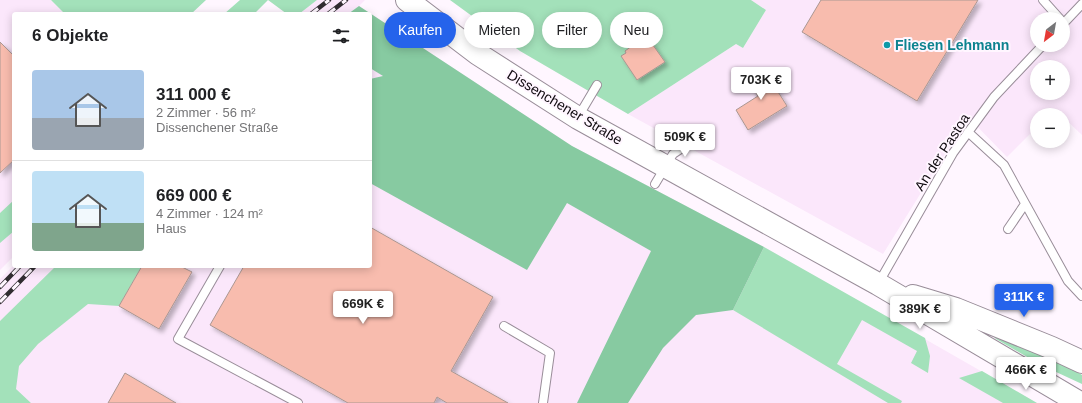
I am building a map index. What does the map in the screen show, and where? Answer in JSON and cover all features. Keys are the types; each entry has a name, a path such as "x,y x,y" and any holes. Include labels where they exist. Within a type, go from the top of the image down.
{"main road":[{"name":"Dissenchener Straße","path":"407,0 478,54 578,118 660,175 878,284 952,318 1052,348 1082,362"},
{"name":"Dissenchener Straße","path":"952,318 980,345 1080,403"}],"lane":[{"path":"1043,0 1054,12"},
{"path":"1070,15 1082,4"},
{"name":"An der Pastoa","path":"878,284 953,153 994,97 1036,52"},
{"path":"578,118 597,86"},
{"path":"968,132 1004,165 1068,281 1082,296"},
{"path":"660,175 673,154 688,144"},
{"path":"1008,229 1025,204"},
{"path":"219,268 178,339 298,403"},
{"path":"504,326 550,353 543,403"}],"shaded area":[{"path":"0,0 51,0 63,12 12,12 12,258 0,270"},
{"path":"317,0 365,0 359,6 368,12 302,12"},
{"path":"751,0 1082,0 1082,135 1070,124 1070,108 1030,108 1030,134 1007,157 967,116 883,254 628,114 736,44 743,48 766,10"},
{"path":"372,15 384,22 384,48 423,48 572,146 764,247 1037,403 0,403 0,279 12,267 372,268"}],"green space":[{"path":"51,0 206,0 193,12 63,12"},
{"path":"240,0 268,0 256,12 226,12"},
{"path":"268,0 317,0 302,12 284,12"},
{"path":"450,0 751,0 766,10 743,48 736,44 628,114 516,48 534,48 534,12 466,12"},
{"path":"359,6 368,12 351,12"},
{"path":"372,15 384,22 384,48 423,48 572,146 764,247 733,310 696,315 663,348 628,403 577,403 651,251 567,203 527,270 372,184 372,79 383,76 372,69"},
{"path":"12,202 12,233 0,243 0,213"},
{"path":"764,247 925,338 930,356 928,373 911,363 917,351 862,320 837,364 902,401 901,403 888,403 733,310"},
{"path":"54,268 141,268 119,306 88,304 38,344 19,366 16,389 31,403 0,403 0,321"},
{"path":"995,335 1043,355 1079,373 1082,375 1082,384 1041,365 996,339 994,337"},
{"path":"982,371 1037,403 1003,403 959,378"}],"building":[{"name":"Fliesen Lehmann","path":"821,0 978,0 917,101 802,32"},
{"path":"0,42 12,54 12,162 0,173"},
{"path":"629,48 655,48 665,62 637,80 621,56 626,53 625,51"},
{"path":"763,68 787,106 748,130 736,110 758,96 747,78"},
{"path":"372,228 493,297 451,371 508,403 447,403 437,397 434,403 348,403 210,325 243,268 372,268"},
{"path":"141,268 184,268 192,272 159,329 119,306"},
{"path":"125,373 176,403 108,403"}],"railway":[{"path":"314,12 329,0"},
{"path":"331,12 346,0"},
{"path":"0,287 18,268"},
{"path":"0,302 33,268"}],"place":[{"name":"Fliesen Lehmann","path":"887,45"}]}
